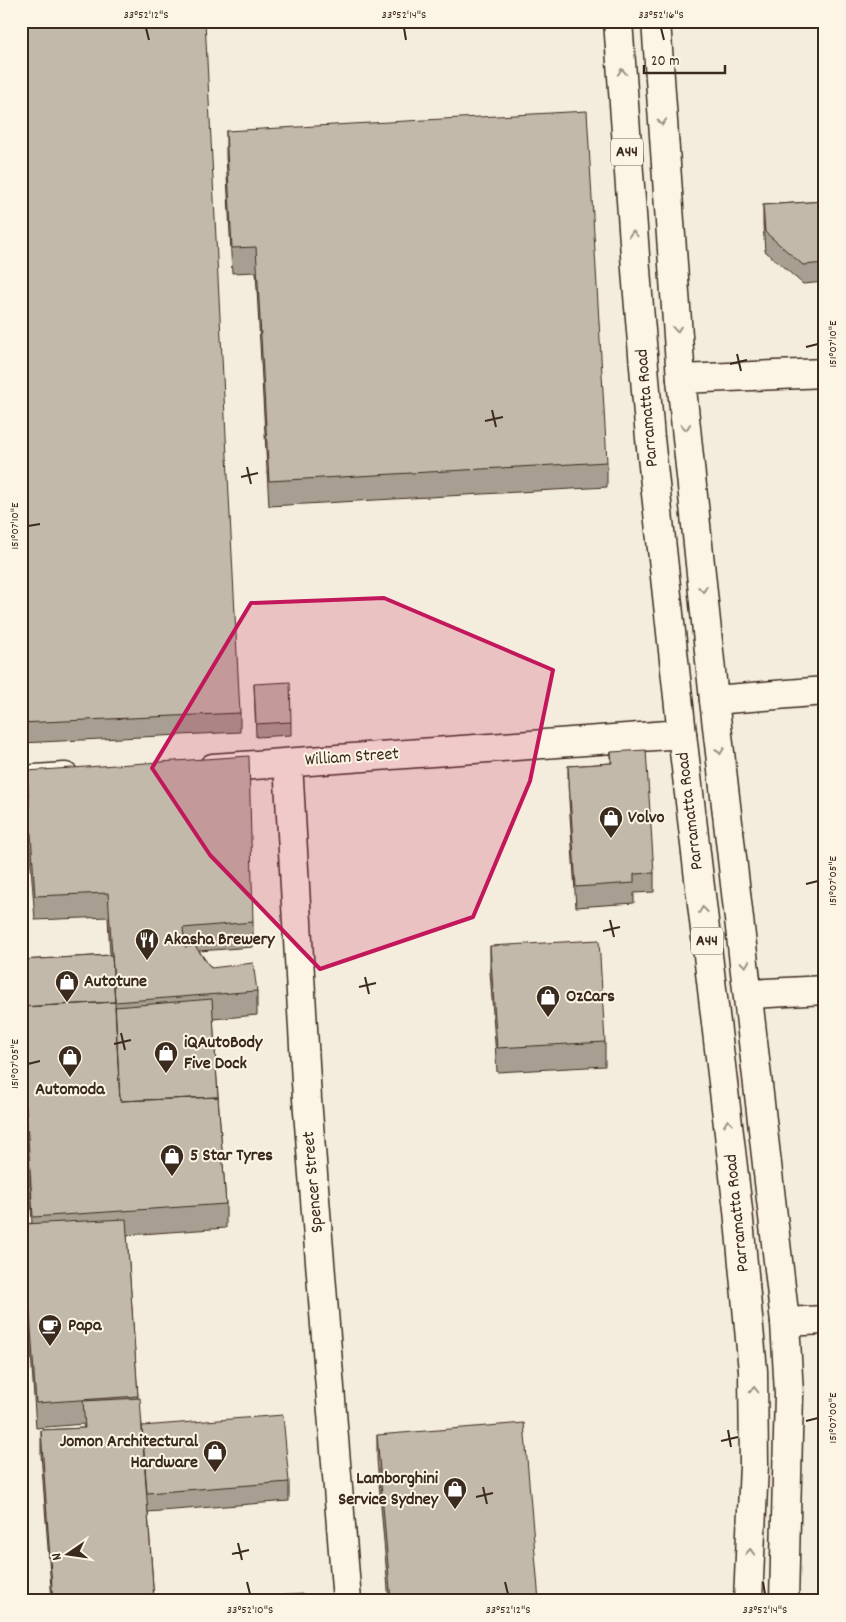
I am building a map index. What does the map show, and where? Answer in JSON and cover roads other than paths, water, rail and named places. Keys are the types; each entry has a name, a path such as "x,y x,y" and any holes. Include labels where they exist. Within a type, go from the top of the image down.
{"main road":[{"name":"Parramatta Road","path":"618,21 649,429 682,734 738,1210 754,1371 754,1465 748,1601"},
{"name":"Parramatta Road","path":"656,21 681,379 714,700 785,1322 789,1394 784,1601"},
{"path":"681,379 825,373"},
{"path":"714,700 825,691"},
{"name":"William Street","path":"190,769 682,734"},
{"name":"Spencer Street","path":"288,763 308,1108 347,1601"},
{"path":"21,780 90,775"},
{"path":"749,994 825,990"},
{"path":"785,1322 825,1320"}],"place":[{"name":"Volvo","path":"611,839"},
{"name":"Akasha Brewery","path":"147,961"},
{"name":"Autotune","path":"67,1003"},
{"name":"OzCars","path":"548,1018"},
{"name":"iQAutoBody Five Dock","path":"166,1074"},
{"name":"Automoda","path":"70,1078"},
{"name":"5 Star Tyres","path":"172,1177"},
{"name":"Papa","path":"50,1347"},
{"name":"Jomon Architectural Hardware","path":"215,1473"},
{"name":"Lamborghini Service Sydney","path":"455,1510"}]}
